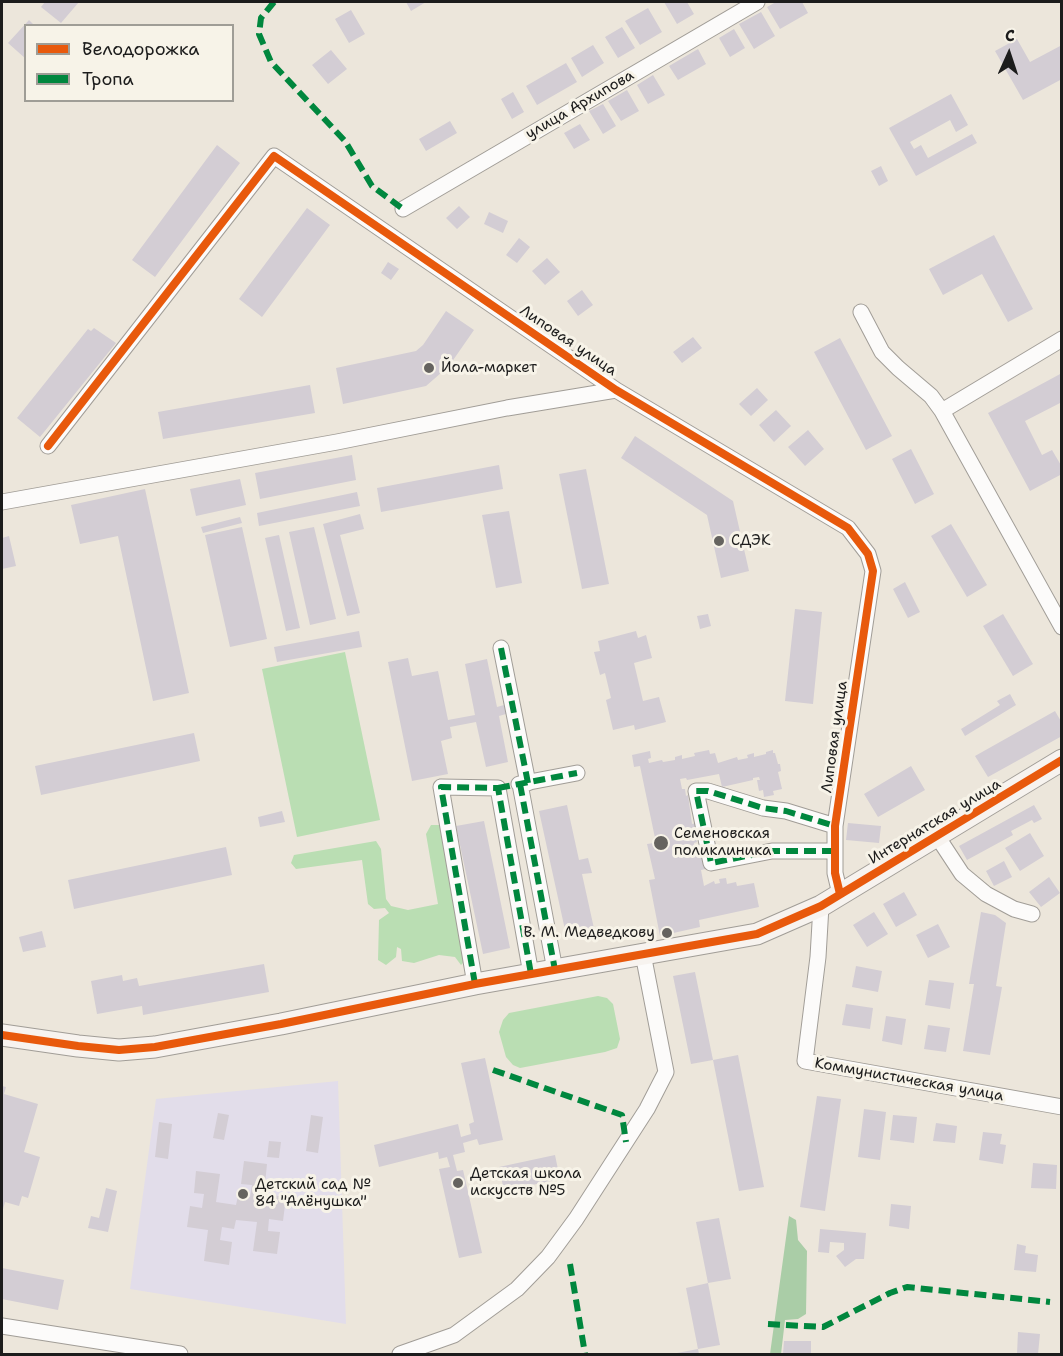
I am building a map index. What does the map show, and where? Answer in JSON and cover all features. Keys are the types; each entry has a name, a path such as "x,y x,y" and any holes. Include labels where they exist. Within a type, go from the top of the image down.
{"street":[{"name":"улица Архипова","path":"403,209 757,2"},
{"name":"Липовая улица","path":"48,446 274,156 616,390 848,528 868,554 873,571 835,826 835,873 840,894"},
{"path":"861,312 882,352 931,396 942,411 1062,627"},
{"path":"942,411 1062,339"},
{"path":"2,502 337,442 456,417 616,390"},
{"path":"501,648 555,970"},
{"name":"Интернатская улица","path":"2,1035 119,1050 155,1047 475,984 757,934 821,906 1062,760"},
{"path":"475,984 441,787 498,788 577,773"},
{"path":"498,788 531,974"},
{"path":"834,851 772,851 711,863 696,791 708,791 835,826"},
{"path":"937,836 962,874 986,894 1014,909 1032,914"},
{"name":"Коммунистическая улица","path":"821,906 818,957 805,1061 1062,1107"},
{"path":"400,1354 454,1335 517,1289 548,1257 576,1219 647,1109 666,1072 644,954"},
{"path":"2,1326 180,1354"}],"shaded area":[{"name":"Детский сад № 84 \"Алёнушка\"","path":"338,1081 346,1324 130,1289 156,1099"}],"green space":[{"path":"345,652 380,820 297,837 262,669"},
{"path":"431,825 441,825 465,961 461,965 455,957 439,955 414,963 402,961 401,949 397,947 396,957 386,965 378,960 379,920 389,913 385,908 374,909 368,904 362,860 296,869 291,863 294,855 376,841 381,849 386,899 391,906 408,910 438,904 426,834"},
{"path":"598,996 607,998 613,1004 620,1039 617,1048 520,1068 513,1065 506,1057 499,1032 503,1020 509,1013"},
{"path":"789,1216 796,1220 798,1240 807,1251 806,1314 798,1319 785,1320 781,1354 770,1354"}],"building":[{"path":"45,2 79,2 61,23 41,7"},
{"path":"406,2 426,2 411,11"},
{"path":"664,2 687,2 694,14 677,24"},
{"path":"776,2 802,2 808,13 780,29 767,7"},
{"path":"648,8 662,32 640,45 625,21"},
{"path":"351,10 365,34 349,43 335,19"},
{"path":"761,12 775,36 754,49 739,24"},
{"path":"24,25 24,57 8,43"},
{"path":"622,27 635,48 618,58 605,37"},
{"path":"734,29 745,48 730,57 719,38"},
{"path":"1017,39 1030,62 1062,45 1062,79 1023,100 995,51"},
{"path":"593,45 604,63 582,77 571,58"},
{"path":"698,49 706,64 678,80 669,66"},
{"path":"331,50 347,69 328,84 312,65"},
{"path":"566,63 577,82 537,105 526,86"},
{"path":"653,75 665,95 648,104 637,85"},
{"path":"627,90 639,111 621,121 608,101"},
{"path":"513,92 524,112 512,119 501,99"},
{"path":"951,94 968,125 956,132 950,120 910,142 914,149 921,145 928,158 972,134 977,143 916,176 889,128"},
{"path":"603,104 616,126 603,134 589,111"},
{"path":"450,121 457,133 426,151 419,139"},
{"path":"580,124 590,140 574,149 564,133"},
{"path":"217,145 240,163 155,277 132,260"},
{"path":"881,166 888,181 879,186 871,171"},
{"path":"459,206 470,217 457,229 446,218"},
{"path":"307,208 330,225 262,317 239,299"},
{"path":"489,212 508,221 503,233 484,224"},
{"path":"994,235 1033,309 1008,322 982,274 943,295 929,269"},
{"path":"519,238 530,247 517,263 506,255"},
{"path":"547,258 560,272 545,285 532,271"},
{"path":"388,262 399,269 391,280 381,273"},
{"path":"582,290 593,305 578,316 567,301"},
{"path":"446,311 474,330 449,366 426,386 343,404 336,368 416,351 423,345"},
{"path":"94,328 116,343 40,437 17,418 88,329 91,331"},
{"path":"693,337 702,348 682,363 673,352"},
{"path":"840,338 892,436 866,450 814,352"},
{"path":"1062,373 1062,402 1025,421 1042,455 1052,450 1062,467 1062,474 1030,491 988,413"},
{"path":"310,385 315,413 163,439 158,412"},
{"path":"757,388 768,400 751,416 739,404"},
{"path":"776,410 791,426 774,442 759,425"},
{"path":"808,430 824,449 805,466 788,447"},
{"path":"635,436 733,501 749,571 721,578 707,515 621,458"},
{"path":"911,449 934,494 915,504 892,459"},
{"path":"352,455 356,480 260,499 255,473"},
{"path":"499,465 503,489 381,512 377,488"},
{"path":"586,469 609,584 582,589 559,474"},
{"path":"240,479 246,505 196,516 190,489"},
{"path":"145,489 189,693 153,701 118,536 80,544 71,505"},
{"path":"357,492 360,506 259,526 257,513"},
{"path":"509,511 522,583 496,588 482,515"},
{"path":"360,514 364,529 340,535 360,613 347,616 323,524"},
{"path":"240,517 242,523 203,533 201,527"},
{"path":"951,524 987,585 967,597 931,536"},
{"path":"242,527 267,639 230,647 205,535"},
{"path":"314,527 336,619 310,625 289,532"},
{"path":"279,535 300,628 286,631 265,538"},
{"path":"9,536 16,566 2,569 2,538"},
{"path":"905,582 920,612 908,618 893,589"},
{"path":"795,609 822,612 813,704 785,701"},
{"path":"708,614 711,626 700,629 697,616"},
{"path":"1003,614 1033,664 1013,676 983,626"},
{"path":"359,631 362,647 277,662 274,647"},
{"path":"636,631 638,638 646,635 652,658 634,663 643,701 659,697 666,722 635,730 634,725 613,730 606,700 611,698 605,673 600,675 594,652 600,651 598,641"},
{"path":"408,658 412,676 438,671 448,720 475,715 465,664 487,659 497,707 504,705 501,692 507,691 514,725 508,726 506,714 499,716 508,762 486,767 476,722 450,727 452,738 441,741 448,774 412,781 388,662"},
{"path":"1010,694 1016,705 965,736 961,729 1000,705 997,701"},
{"path":"1055,711 1062,723 1062,736 988,777 975,756"},
{"path":"194,733 200,761 41,795 35,766"},
{"path":"709,750 710,754 715,753 718,763 737,757 738,760 748,758 747,755 754,753 754,757 773,750 780,764 781,771 778,772 782,789 773,791 774,795 764,797 763,790 759,791 757,780 760,780 759,777 722,787 719,774 687,780 686,778 680,779 682,789 685,789 686,796 688,795 692,824 696,823 698,835 695,836 697,842 694,843 696,852 699,851 700,856 703,856 706,869 701,870 704,886 714,881 715,884 720,883 719,879 726,878 727,884 736,882 737,886 754,883 759,907 699,920 700,927 660,936 649,880 655,879 647,844 661,842 660,837 655,838 640,766 634,767 632,755 650,751 649,763 675,760 675,757 682,755 682,759 695,756 694,753"},
{"path":"911,766 925,790 878,817 864,794"},
{"path":"567,805 579,860 588,858 592,873 582,874 595,933 567,939 539,811"},
{"path":"1034,805 1042,819 1034,823 1032,820 1011,831 1013,835 967,860 959,846"},
{"path":"282,811 285,822 260,827 258,817"},
{"path":"484,821 510,948 483,954 456,826"},
{"path":"848,823 881,826 879,843 846,840"},
{"path":"1030,833 1044,856 1020,871 1005,848"},
{"path":"226,847 232,875 74,909 68,880"},
{"path":"1004,861 1012,877 994,886 986,871"},
{"path":"1049,877 1060,893 1041,907 1029,892"},
{"path":"904,892 917,915 896,927 883,904"},
{"path":"874,912 888,934 867,947 853,925"},
{"path":"981,912 995,915 1006,923 996,986 1002,987 990,1055 963,1051 974,984 969,984"},
{"path":"938,924 950,947 928,958 916,935"},
{"path":"42,931 46,947 23,952 19,937"},
{"path":"264,964 269,992 143,1015 142,1006 97,1014 91,981 122,975 123,981 137,978 139,986"},
{"path":"856,966 882,971 878,992 852,987"},
{"path":"695,972 713,1060 691,1064 673,976"},
{"path":"929,980 954,983 950,1009 925,1005"},
{"path":"846,1004 873,1008 870,1029 842,1025"},
{"path":"886,1016 906,1019 902,1045 882,1041"},
{"path":"928,1025 950,1028 946,1052 924,1049"},
{"path":"738,1055 764,1187 739,1191 713,1060"},
{"path":"485,1058 503,1140 479,1145 477,1139 463,1143 465,1152 453,1155 457,1171 463,1170 482,1253 459,1258 439,1169 450,1167 447,1157 439,1159 438,1152 379,1167 374,1145 458,1124 461,1137 471,1134 469,1124 474,1122 461,1063"},
{"path":"2,1086 6,1087 4,1094 38,1104 24,1152 40,1157 28,1198 22,1196 19,1206 5,1202 2,1213"},
{"path":"817,1096 841,1099 825,1211 800,1207"},
{"path":"864,1109 886,1112 880,1160 858,1157"},
{"path":"218,1113 229,1115 224,1140 213,1138"},
{"path":"311,1115 323,1117 318,1153 306,1151"},
{"path":"893,1115 917,1117 914,1143 890,1140"},
{"path":"159,1122 172,1124 168,1159 155,1157"},
{"path":"936,1123 957,1126 955,1143 933,1141"},
{"path":"983,1132 1002,1134 1000,1144 1006,1145 1003,1164 979,1160"},
{"path":"269,1141 281,1142 279,1158 267,1157"},
{"path":"555,1155 560,1179 504,1191 499,1167"},
{"path":"244,1161 267,1164 264,1194 286,1197 283,1221 269,1219 268,1231 280,1232 277,1254 253,1251 257,1222 236,1220 234,1229 222,1227 220,1240 232,1242 229,1265 204,1261 208,1230 187,1227 190,1206 202,1208 204,1194 194,1193 196,1171 220,1174 216,1202 236,1205 238,1196 250,1197 252,1185 241,1184"},
{"path":"1033,1163 1057,1165 1056,1189 1031,1188"},
{"path":"106,1188 117,1191 108,1232 88,1228 91,1216 99,1218"},
{"path":"891,1204 911,1206 909,1229 889,1226"},
{"path":"719,1218 731,1279 708,1283 696,1222"},
{"path":"820,1229 866,1233 864,1259 856,1259 845,1267 836,1256 844,1250 844,1243 830,1242 829,1253 818,1252"},
{"path":"1017,1244 1026,1246 1025,1253 1038,1255 1036,1272 1014,1270"},
{"path":"2,1268 64,1280 58,1310 2,1299"},
{"path":"708,1283 720,1345 698,1349 686,1288"},
{"path":"1018,1332 1040,1334 1038,1354 1017,1354"},
{"path":"784,1341 811,1341 811,1354 783,1354"},
{"path":"698,1349 699,1354 677,1354 677,1353"}],"marked path":[{"path":"274,2 261,18 259,34 271,62 345,141 372,186 403,209"},
{"path":"501,648 528,783"},
{"path":"498,788 577,773"},
{"path":"520,784 555,970"},
{"path":"475,984 441,787 498,788 531,974"},
{"path":"834,851 772,851 711,863 696,791 708,791 835,826"},
{"path":"493,1070 622,1115 626,1142"},
{"path":"570,1264 585,1354"},
{"path":"768,1324 823,1327 890,1293 907,1287 1050,1302"}],"cycle path":[{"path":"48,446 274,156 616,390 848,528 868,554 873,571 835,826 835,873 840,894"},
{"path":"2,1035 119,1050 155,1047 475,984 757,934 821,906 1062,760"}],"place":[{"name":"Йола-маркет","path":"429,368"},
{"name":"СДЭК","path":"719,541"},
{"name":"Семеновская поликлиника","path":"661,843"},
{"name":"В. М. Медведкову","path":"667,933"},
{"name":"Детская школа искусств №5","path":"458,1183"},
{"name":"Детский сад № 84 \"Алёнушка\"","path":"243,1194"}]}
